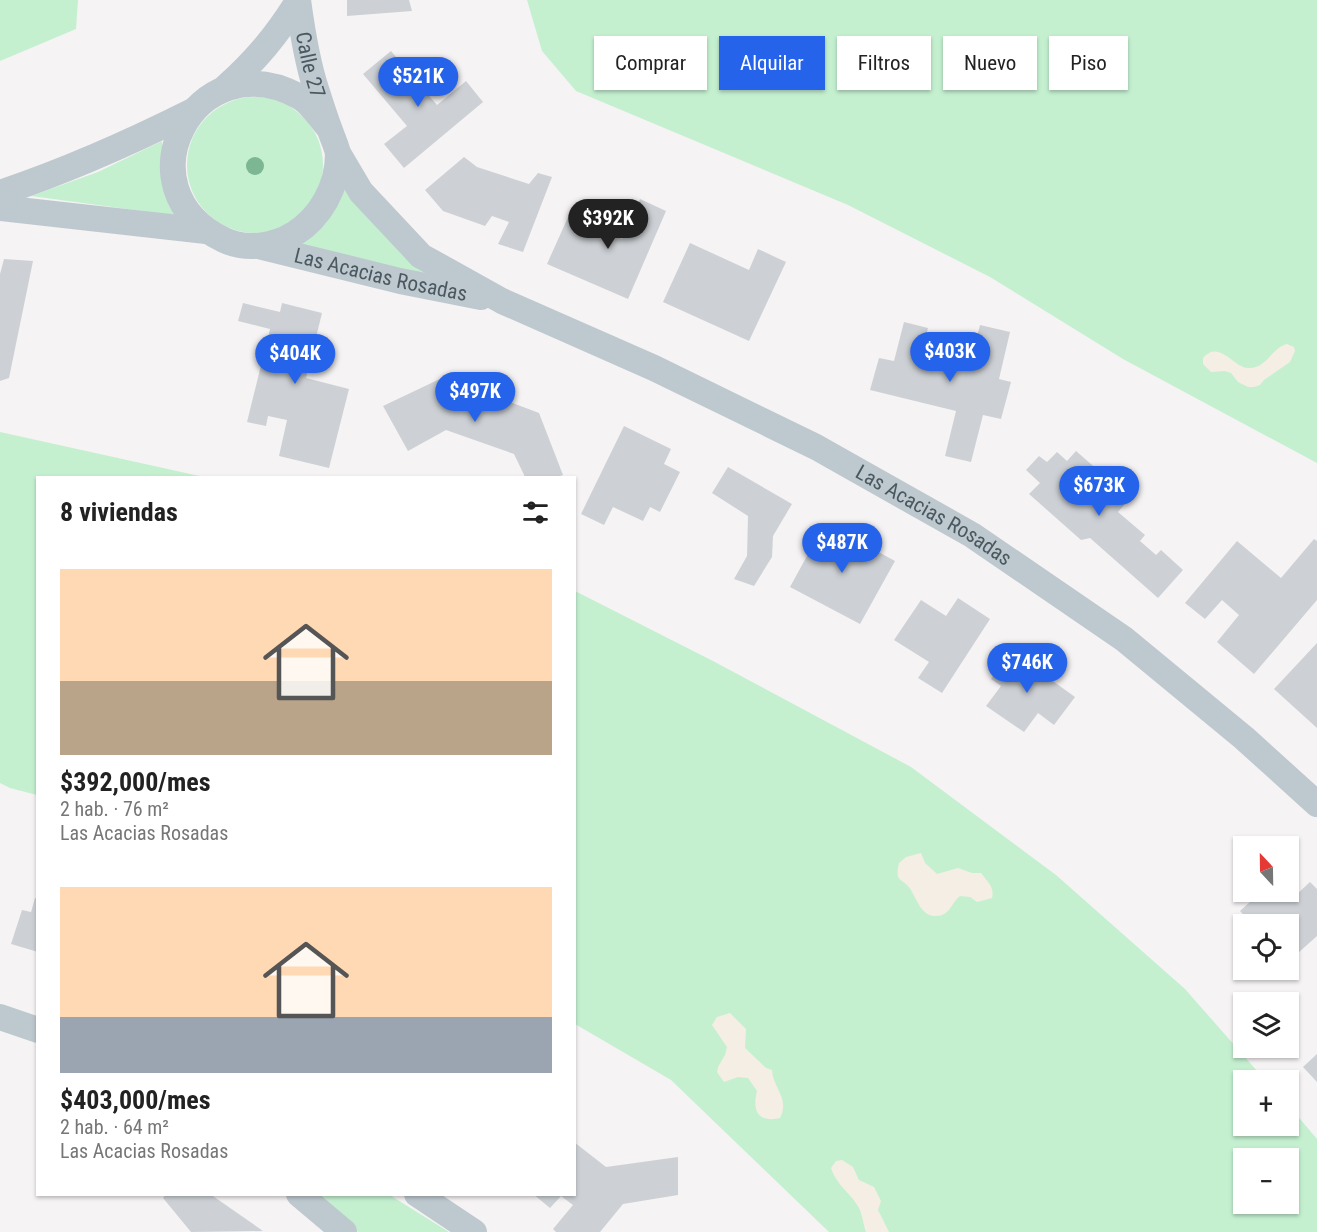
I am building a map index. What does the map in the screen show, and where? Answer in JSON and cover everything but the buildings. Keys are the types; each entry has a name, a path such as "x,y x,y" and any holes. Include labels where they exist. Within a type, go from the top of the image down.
{"street":[{"name":"Calle 27","path":"226,87 278,33 298,0"},
{"name":"Calle 27","path":"298,0 315,86 328,127"},
{"path":"0,193 40,180 125,145 191,112 210,96 226,87 265,84 302,98 328,127 338,153 334,182 324,206 307,226 285,240 260,246 231,243 206,231 0,208"},
{"path":"191,112 175,142 172,175 183,207 206,231"},
{"name":"Las Acacias Rosadas","path":"338,153 361,192 421,256 502,301 654,368 816,447 972,535 1124,639 1244,738 1317,804"},
{"name":"Las Acacias Rosadas","path":"260,246 400,281 502,301"},
{"path":"0,1017 36,1029"},
{"path":"301,1196 344,1232"},
{"path":"420,1196 474,1232"}],"green space":[{"path":"0,0 78,0 76,29 0,61"},
{"path":"527,0 1317,0 1317,463 1123,359 990,277 848,205 576,91 542,51"},
{"path":"255,97 281,102 293,108 303,117 312,127 318,139 323,165 318,191 312,203 303,213 293,222 281,228 255,233 229,228 217,222 207,213 198,203 192,191 187,165 192,139 198,127 207,117 217,108 229,102"},
{"path":"162,141 163,160 179,216 31,196 98,172"},
{"path":"347,184 434,277 303,245 302,239"},
{"path":"0,432 199,476 36,476 36,795 0,783"},
{"path":"576,592 711,660 911,767 1056,875 1185,989 1233,1044 1233,1058 1246,1058 1256,1070 1233,1070 1233,1136 1299,1136 1299,1118 1317,1139 1317,1232 829,1232 671,1080 576,1025"},
{"path":"317,1196 391,1196 449,1232 358,1232"}],"sand":[{"path":"1287,344 1294,347 1295,351 1290,362 1254,387 1238,382 1231,373 1211,372 1203,364 1203,358 1215,351 1226,355 1242,367 1254,367"},
{"path":"921,853 925,863 937,874 958,868 972,873 981,873 991,888 992,898 977,902 970,897 960,896 944,914 936,916 926,913 908,886 898,877 899,863 906,857"},
{"path":"730,1013 746,1029 745,1048 766,1068 772,1070 783,1105 780,1118 766,1119 758,1114 755,1104 757,1091 748,1078 738,1077 724,1082 717,1072 727,1047 712,1025 717,1017"},
{"path":"842,1160 853,1167 859,1180 874,1187 881,1201 878,1210 889,1232 866,1232 859,1208 836,1179 831,1168 836,1161"}]}
